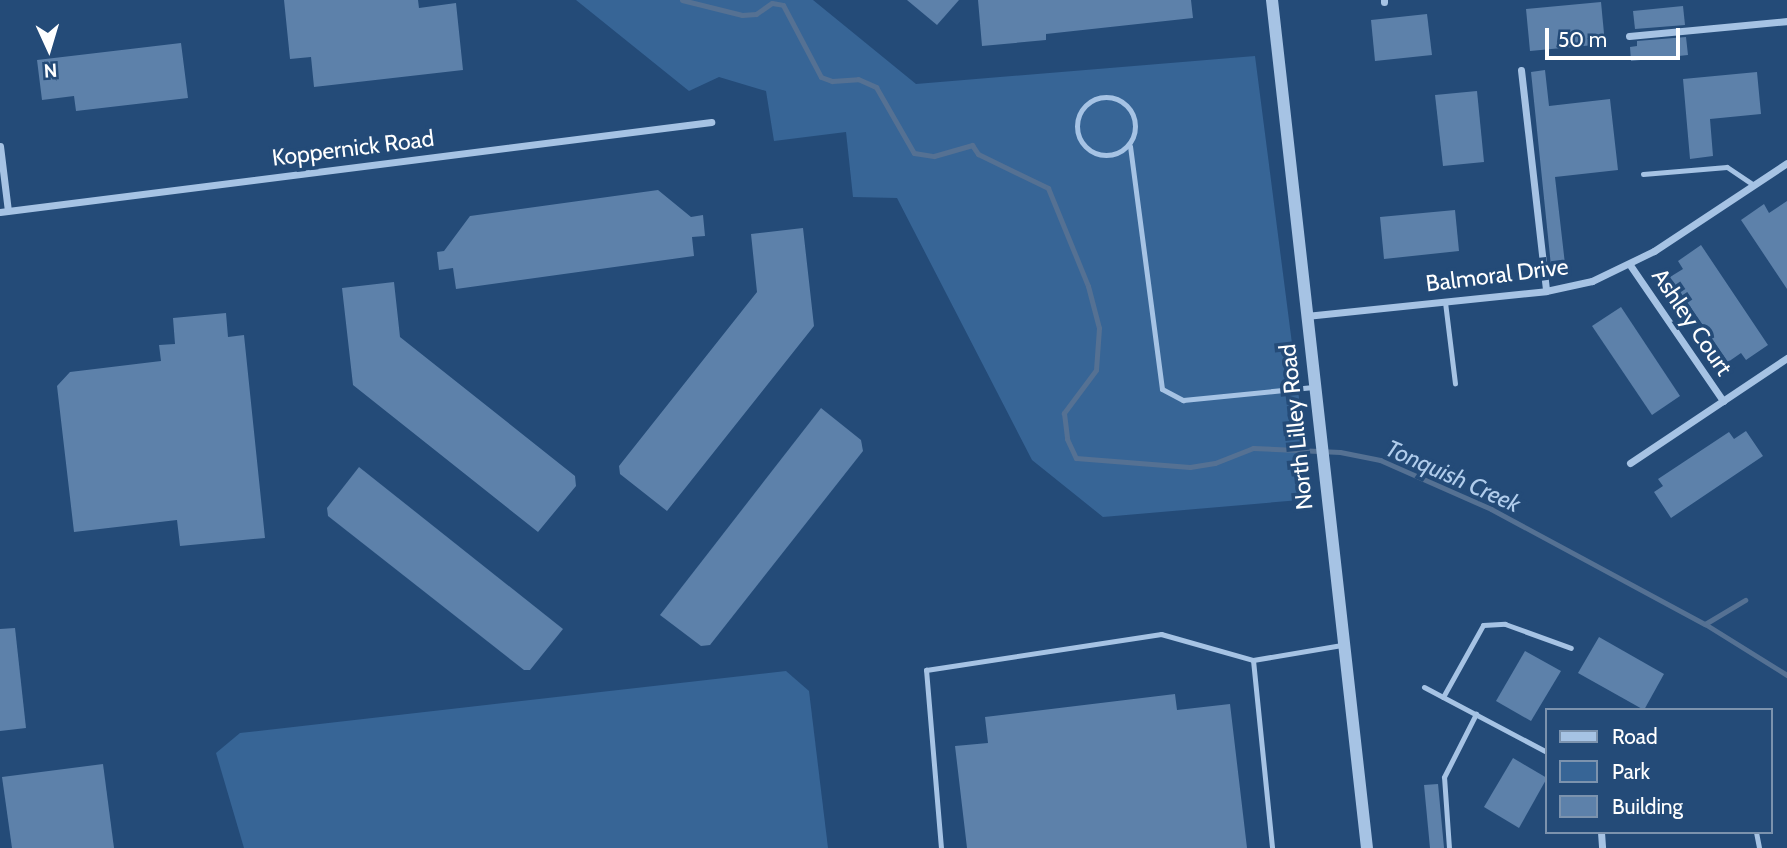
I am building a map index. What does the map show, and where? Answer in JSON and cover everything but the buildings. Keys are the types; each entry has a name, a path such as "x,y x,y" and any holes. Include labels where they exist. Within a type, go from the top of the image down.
{"street":[{"name":"North Lilley Road","path":"1272,0 1305,316 1367,848"},
{"path":"1629,36 1787,21"},
{"path":"1521,70 1546,291"},
{"name":"Koppernick Road","path":"4,211 711,122"},
{"path":"0,146 4,211"},
{"name":"Balmoral Drive","path":"1305,316 1546,291 1592,281 1630,265 1786,166"},
{"name":"Ashley Court","path":"1630,265 1723,401"},
{"name":"Ashley Court","path":"1630,463 1787,358"}],"lane":[{"path":"1130,146 1111,155 1093,153 1077,130 1080,112 1104,97 1123,102 1135,118 1130,146 1162,389 1182,400 1313,387"},
{"path":"1643,174 1727,167 1744,174 1754,185"},
{"path":"1445,302 1455,383"},
{"path":"1443,697 1483,625 1505,624 1571,649"},
{"path":"941,848 926,670 1161,634 1253,660 1342,645"},
{"path":"1253,660 1272,848"},
{"path":"1424,687 1546,751"},
{"path":"1449,848 1444,777 1476,714"}],"green space":[{"path":"576,0 813,0 916,84 1255,56 1312,499 1103,517 1032,460 897,198 853,197 846,132 774,141 766,91 719,77 689,91"},
{"path":"786,671 809,691 828,848 244,848 216,753 240,733"}],"waterway":[{"name":"Tonquish Creek","path":"682,0 742,15 756,14 772,3 783,5 821,77 832,81 858,79 876,87 914,153 934,156 972,145 978,154 1048,188 1088,286 1099,328 1096,370 1064,413 1067,439 1076,458 1190,467 1215,463 1253,448 1340,452 1380,460 1491,509 1705,624 1787,675"},
{"path":"1705,624 1745,600"}]}
